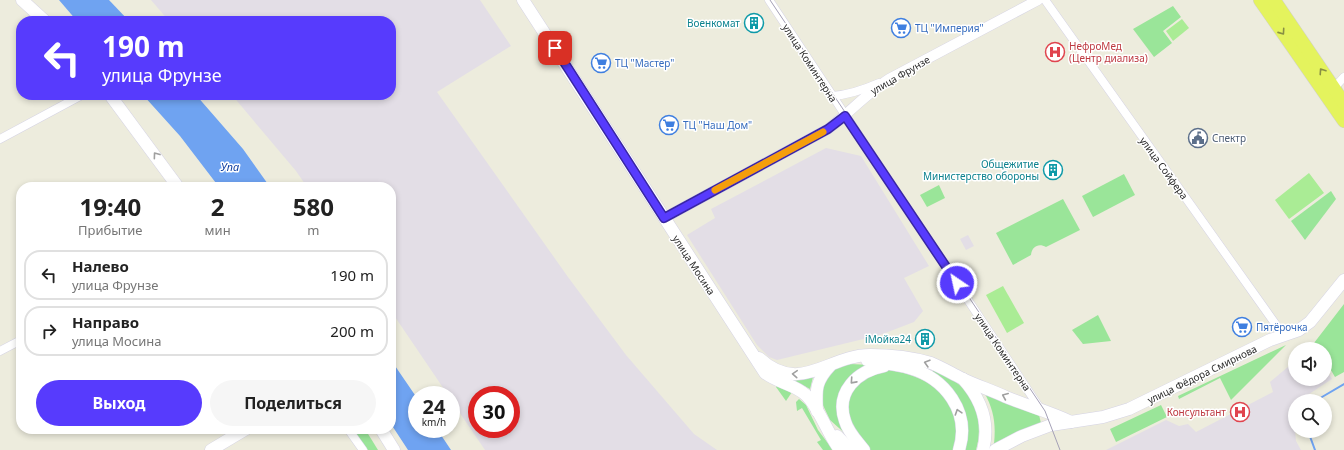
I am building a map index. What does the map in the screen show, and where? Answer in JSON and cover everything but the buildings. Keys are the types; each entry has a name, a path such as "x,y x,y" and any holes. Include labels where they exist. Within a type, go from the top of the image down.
{"main road":[{"path":"22,0 40,16"},
{"name":"улица Мосина","path":"523,0 749,348"},
{"path":"1260,0 1344,121"},
{"path":"1274,0 1344,103"},
{"path":"114,100 174,182"},
{"name":"улица Фёдора Смирнова","path":"995,450 1022,436 1049,426 1103,417 1129,409 1270,340 1298,330 1310,322 1344,280"},
{"path":"749,348 768,366 785,373 807,374 831,365 839,360 852,357 880,355 916,360 932,364 962,378 1071,422"},
{"path":"749,348 765,373 805,394 840,450"},
{"path":"852,357 908,368 927,376 944,387 958,410 961,426 959,450"},
{"path":"817,412 816,390 819,381 831,365"},
{"path":"864,450 845,423 842,410 844,397 848,387 858,376 870,369 887,365"},
{"path":"962,378 975,393 984,413 986,432 984,450"},
{"name":"улица Коминтерна","path":"1041,410 1049,426"},
{"path":"825,426 851,450"},
{"path":"211,450 239,434"},
{"path":"374,434 384,450"},
{"path":"384,434 394,450"}],"street":[{"name":"улица Коминтерна","path":"769,0 1041,410"},
{"name":"улица Фрунзе","path":"664,218 828,129 845,116 870,91 889,79 1038,0"},
{"name":"улица Сойфера","path":"1045,0 1284,336"},
{"path":"1334,88 1344,77"},
{"path":"832,96 844,95 859,91 889,79"},
{"path":"0,139 73,100"},
{"path":"0,351 16,343"},
{"path":"352,434 363,450"}],"shaded area":[{"path":"151,0 480,0 511,46 437,92 568,277 626,355 694,434 717,450 485,450 477,438 520,438 520,386 468,386 468,425 460,413 460,386 442,386 396,318 396,182 304,182 236,100 396,100 396,16 165,16"},
{"path":"826,148 861,156 929,266 904,278 923,311 914,322 880,335 777,360 769,357 757,345 687,235 715,218 711,209"},
{"path":"968,235 974,246 966,250 960,239"},
{"path":"1288,367 1288,386 1321,386 1309,394 1288,394 1288,438 1296,438 1301,450 1106,450 1166,420 1179,426 1188,424 1196,432 1273,392 1270,382"}],"green space":[{"path":"1173,6 1181,17 1163,31 1172,43 1154,57 1133,29"},
{"path":"1182,19 1189,28 1173,41 1166,31"},
{"path":"1309,173 1324,193 1289,219 1275,200"},
{"path":"1124,174 1135,195 1093,217 1082,196"},
{"path":"939,185 945,198 927,207 920,195"},
{"path":"1331,191 1336,199 1305,240 1291,221"},
{"path":"1063,199 1080,230 1046,247 1038,245 1034,247 1031,255 1013,265 996,233"},
{"path":"1003,286 1024,323 1007,333 986,295"},
{"path":"1344,304 1344,372 1335,377 1332,372 1332,342 1315,342"},
{"path":"1098,315 1111,341 1083,344 1072,330"},
{"path":"1286,345 1231,400 1220,378 1179,399 1178,396"},
{"path":"850,364 871,365 848,380 849,437 830,420 821,401 822,386 834,369"},
{"path":"885,370 910,375 922,380 933,386 942,394 950,404 955,416 957,429 954,450 869,450 852,430 845,406 856,382"},
{"path":"934,370 961,386 972,402 976,411 979,431 976,450 965,450 957,395 945,381 932,372"},
{"path":"813,377 810,389 789,378"},
{"path":"776,387 792,392 786,401"},
{"path":"984,392 1039,415 1041,423 1016,432 994,444 994,417"},
{"path":"799,399 806,405 818,430 833,450 823,450 817,442 821,440 802,408 797,411 796,402"},
{"path":"1161,405 1167,417 1116,442 1110,429"},
{"path":"356,434 368,434 378,450 368,450"}],"water":[{"path":"59,0 109,0 124,16 73,16"},
{"name":"Упа","path":"148,100 200,100 243,149 266,182 215,182 180,136"},
{"path":"396,367 409,386 408,438 443,438 451,450 408,450 396,432"}],"waterway":[{"path":"1327,394 1344,384"},
{"path":"1311,438 1315,450"}],"tram line":[{"path":"770,0 1045,411 1060,450"}],"slow traffic":[{"path":"715,190 823,132"}],"place":[{"name":"Военкомат","path":"754,23"},
{"name":"ТЦ \"Империя\"","path":"901,28"},
{"name":"НефроМед (Центр диализа)","path":"1055,52"},
{"name":"ТЦ \"Мастер\"","path":"601,63"},
{"name":"ТЦ \"Наш Дом\"","path":"669,125"},
{"name":"Спектр","path":"1198,138"},
{"name":"Общежитие Министерство обороны","path":"1053,170"},
{"name":"Пятёрочка","path":"1242,327"},
{"name":"iМойка24","path":"925,339"},
{"name":"Консультант","path":"1240,412"}],"route":[{"path":"555,48 664,218 828,129 845,116 957,283"}]}
